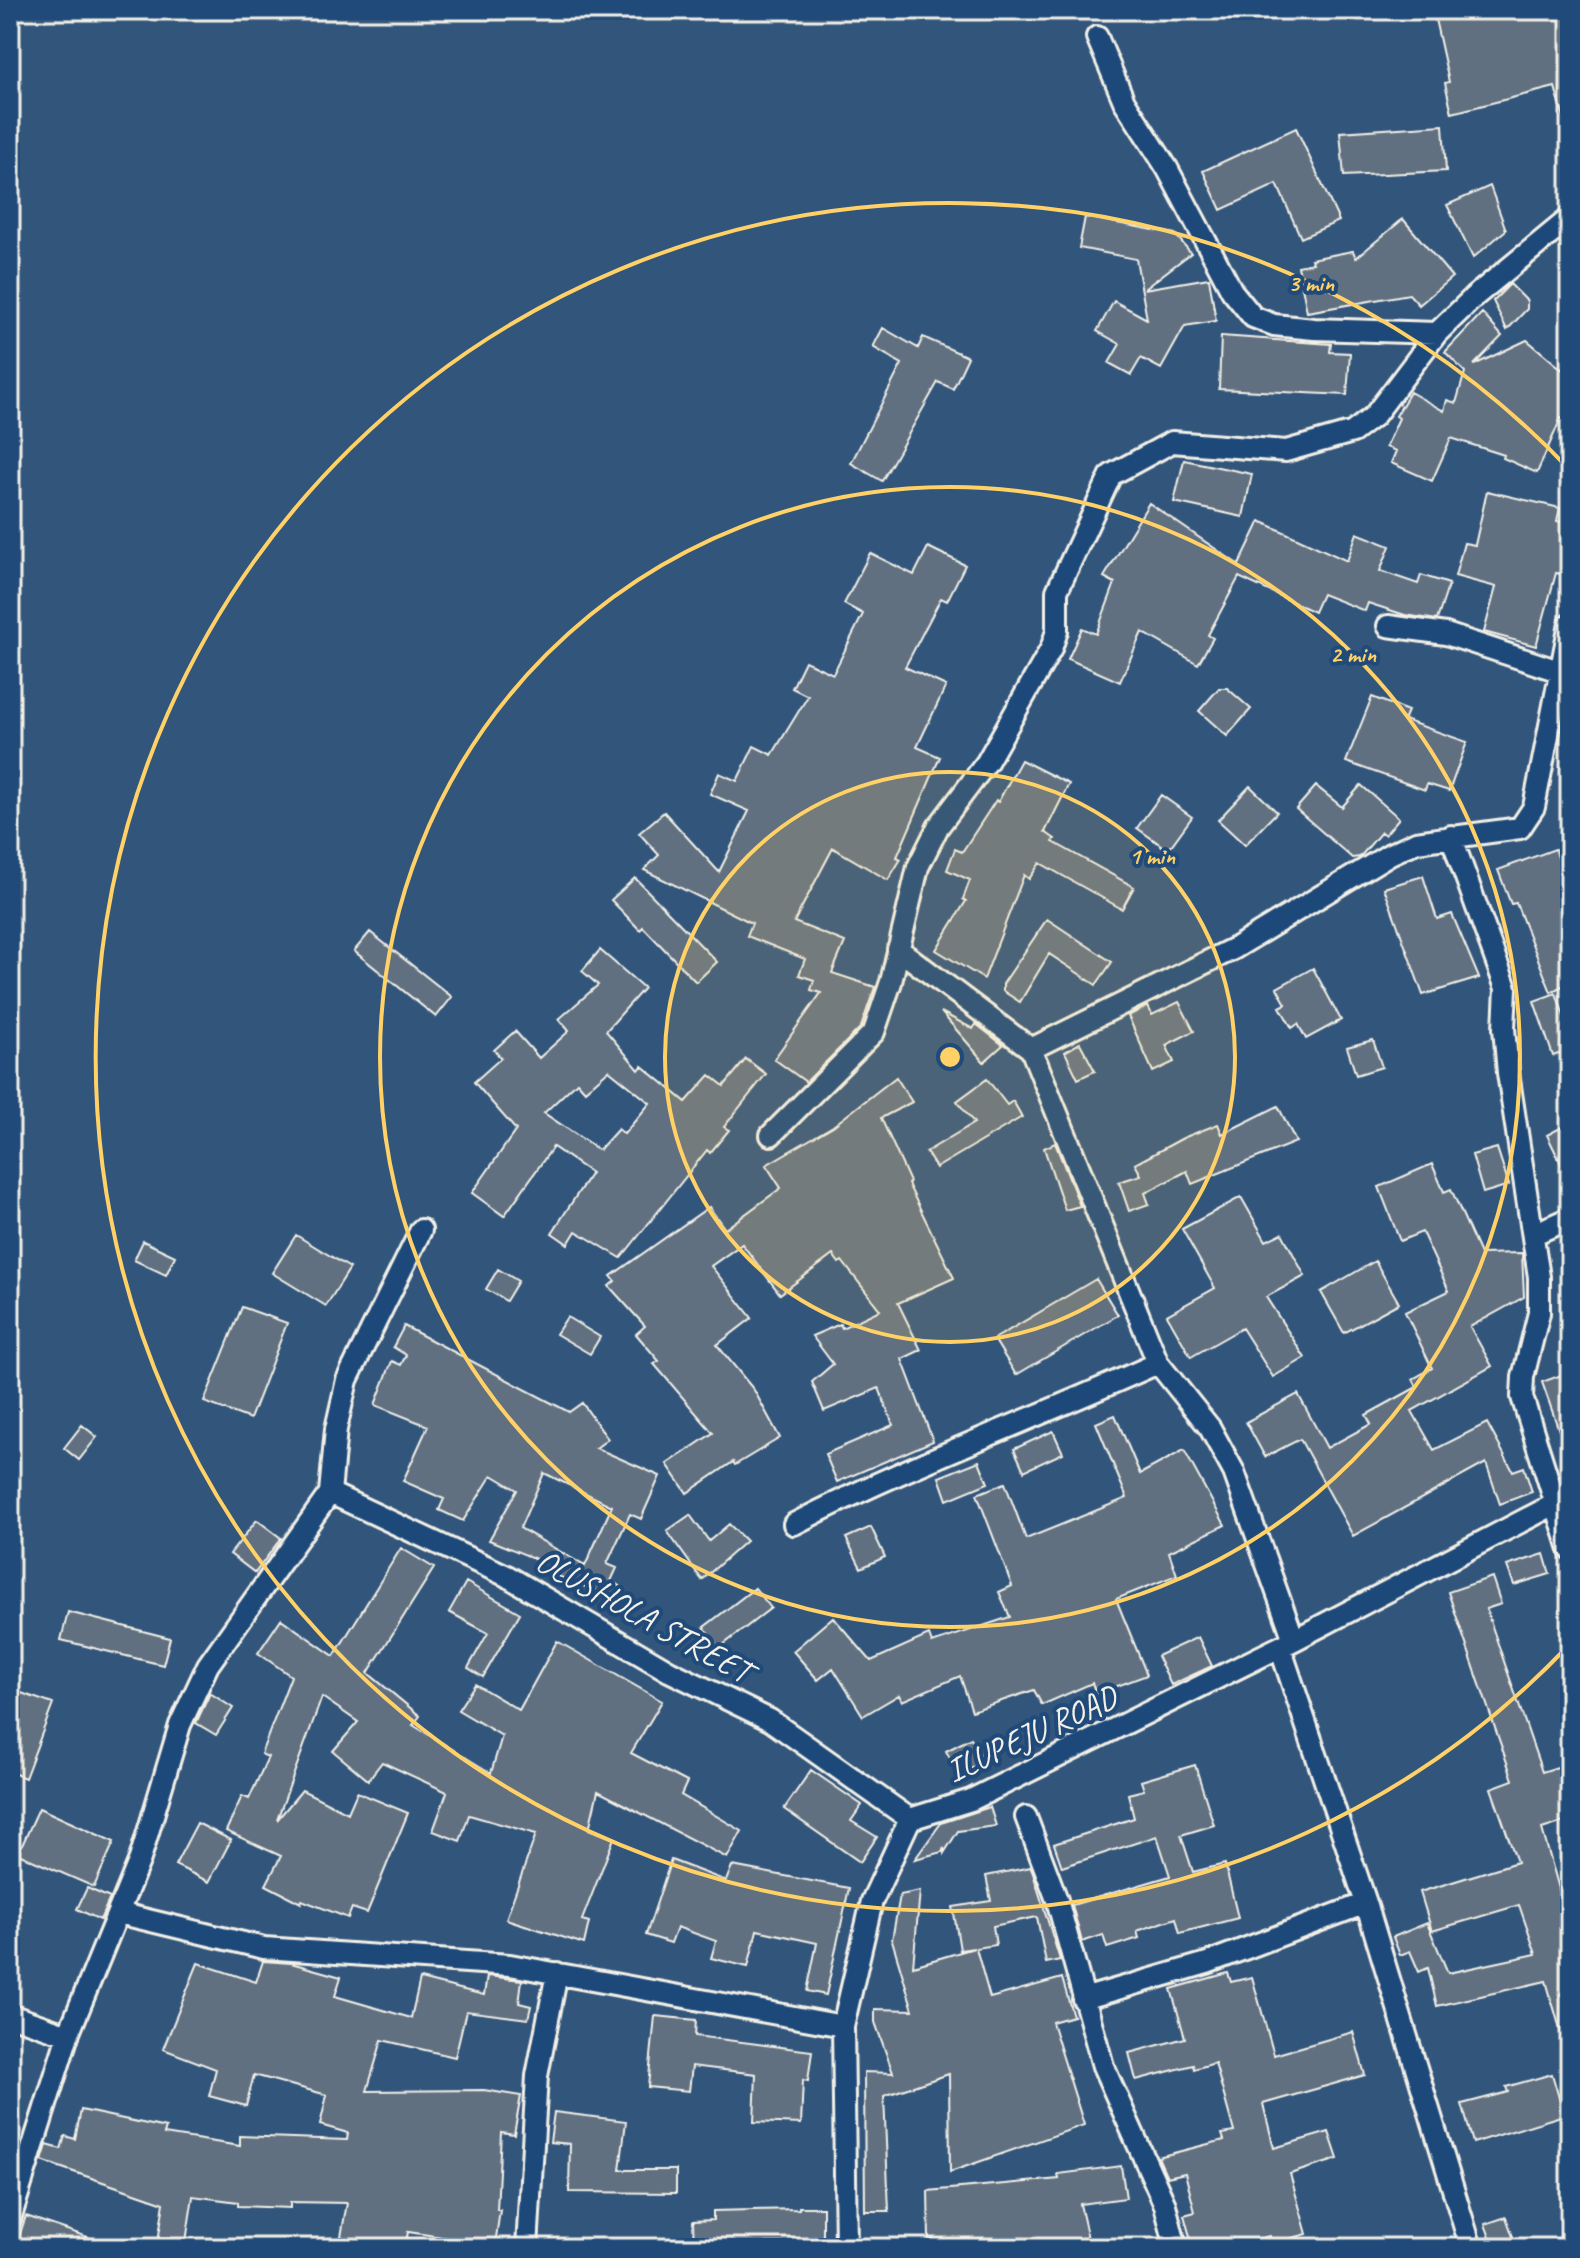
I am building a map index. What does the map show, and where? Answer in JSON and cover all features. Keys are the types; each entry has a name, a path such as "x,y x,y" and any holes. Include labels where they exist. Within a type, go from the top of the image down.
{"street":[{"path":"1097,37 1124,101 1167,168 1232,291 1253,317 1274,325 1314,329 1437,333"},
{"path":"771,1135 874,1032 884,1011 918,867 938,827 987,762 1051,649 1057,631 1057,591 1111,475 1172,442 1286,451 1353,432 1374,416 1437,333 1505,269 1570,218"},
{"path":"1031,1049 1235,948 1390,854 1416,842 1520,828 1529,819 1570,623"},
{"path":"1388,626 1446,634 1562,672"},
{"path":"1451,836 1506,988 1508,1073 1534,1234 1539,1313 1523,1377 1522,1397 1562,1503 1570,1549"},
{"path":"898,949 1031,1049 1158,1363 1210,1428 1234,1472 1471,2248"},
{"path":"1534,1234 1570,1218"},
{"path":"10,2219 68,2035 140,1859 180,1725 208,1665 330,1493 336,1429 347,1380 421,1230"},
{"path":"794,1524 866,1487 1048,1414 1158,1363"},
{"name":"OLUSHOLA STREET","path":"330,1493 507,1576 669,1671 770,1720 910,1819"},
{"name":"ILUPEJU ROAD","path":"910,1819 971,1800 1287,1644 1562,1503"},
{"path":"1026,1817 1057,1900 1103,2066 1165,2205 1176,2248"},
{"path":"846,2248 843,2026 872,1901 910,1819"},
{"path":"1083,1999 1207,1963 1366,1903"},
{"path":"118,1913 264,1948 483,1962 843,2026"},
{"path":"527,2248 537,2076 557,1973"},
{"path":"10,2015 68,2035"}],"building":[{"path":"1481,10 1570,10 1570,121 1565,122 1555,87 1452,113 1445,83 1449,82 1435,19"},
{"path":"1443,125 1446,171 1344,176 1340,132"},
{"path":"1296,128 1339,221 1301,238 1277,184 1221,210 1203,171"},
{"path":"1490,186 1506,230 1473,258 1447,205"},
{"path":"1085,217 1175,234 1191,253 1144,289 1209,278 1216,321 1185,326 1161,369 1141,358 1131,375 1109,363 1120,344 1097,331 1114,301 1147,319 1136,259 1079,248"},
{"path":"1403,219 1452,277 1419,305 1409,294 1307,312 1298,266 1313,263 1311,259 1353,251 1356,258"},
{"path":"1510,284 1527,301 1527,309 1507,330 1493,301"},
{"path":"1482,313 1502,336 1474,365 1527,340 1570,376 1570,422 1561,418 1537,473 1503,458 1504,455 1451,438 1432,481 1391,463 1396,451 1386,447 1399,418 1396,416 1410,392 1444,411 1447,400 1456,403 1465,372 1445,352"},
{"path":"883,328 918,348 923,337 968,357 953,389 938,382 882,481 851,463 902,364 873,347"},
{"path":"1221,336 1331,344 1330,352 1350,353 1347,395 1219,389"},
{"path":"1184,460 1252,474 1243,517 1174,502"},
{"path":"1487,491 1560,508 1557,521 1570,524 1570,576 1556,573 1536,646 1484,632 1496,587 1455,576 1464,543 1475,545"},
{"path":"1149,503 1239,565 1260,521 1347,561 1357,533 1390,546 1380,571 1418,584 1421,575 1449,584 1437,620 1405,615 1368,603 1365,611 1322,594 1314,612 1239,577 1208,635 1213,638 1198,664 1142,632 1120,682 1068,659 1082,628 1096,634 1115,583 1104,577"},
{"path":"928,547 965,565 947,601 941,598 905,667 946,686 917,747 940,757 897,857 901,859 888,880 833,848 794,922 845,942 832,973 875,987 861,1027 806,1082 774,1059 821,993 811,990 814,980 799,975 805,959 747,936 752,923 644,870 659,855 639,833 664,812 719,872 749,811 710,794 719,773 737,781 754,746 772,755 808,696 792,688 805,661 833,674 863,614 844,604 870,553 914,575"},
{"path":"1219,688 1227,688 1251,709 1227,736 1199,711"},
{"path":"1372,697 1408,711 1404,720 1467,742 1449,791 1427,784 1425,790 1346,762"},
{"path":"1021,760 1069,784 1045,832 1055,839 1053,842 1134,887 1122,909 1040,863 1029,879 1024,875 984,979 936,950 966,901 963,899 970,880 947,870 955,849 962,852 996,800 998,802"},
{"path":"1361,785 1399,818 1385,835 1381,832 1360,857 1352,858 1296,809 1316,786 1342,807"},
{"path":"1250,786 1277,812 1245,845 1218,820"},
{"path":"1161,795 1192,817 1168,850 1137,828"},
{"path":"1555,849 1570,889 1570,982 1551,992 1516,903 1511,904 1498,870"},
{"path":"1423,876 1437,919 1452,914 1479,978 1423,995 1384,888"},
{"path":"635,878 717,962 696,982 643,927 640,930 611,900"},
{"path":"1047,919 1112,962 1096,985 1049,954 1020,1002 1003,991 1003,984"},
{"path":"370,932 452,997 436,1017 354,951"},
{"path":"600,950 644,988 606,1031 639,1070 642,1066 686,1102 710,1075 724,1086 746,1059 766,1074 724,1127 729,1130 710,1153 707,1150 621,1258 576,1231 568,1244 552,1233 591,1173 553,1147 504,1216 472,1193 516,1130 474,1082 501,1058 494,1050 515,1031 539,1058 569,1031 559,1019 598,985 582,971","holes":["609,1070 650,1103 624,1134 618,1129 599,1150 544,1113 577,1082 585,1091"]},
{"path":"1313,968 1341,1020 1306,1039 1298,1024 1292,1028 1280,1007 1286,1004 1277,988"},
{"path":"1556,993 1570,1033 1570,1050 1553,1056 1534,1001"},
{"path":"1179,1002 1194,1031 1166,1045 1174,1062 1153,1072 1128,1016 1148,1006 1152,1015"},
{"path":"941,1012 973,1029 976,1024 1003,1045 984,1062"},
{"path":"1373,1040 1382,1067 1356,1075 1347,1047"},
{"path":"1080,1043 1095,1071 1078,1079 1065,1052"},
{"path":"896,1077 912,1102 881,1118 910,1182 908,1184 954,1278 898,1303 921,1350 902,1359 933,1441 837,1482 825,1454 893,1425 879,1388 824,1411 812,1382 833,1364 812,1336 840,1324 842,1328 880,1310 842,1261 839,1263 833,1255 780,1294 742,1244 711,1266 752,1318 717,1345 754,1390 780,1438 735,1465 733,1462 687,1493 667,1464 713,1433 654,1364 659,1361 636,1334 645,1326 609,1286 615,1281 611,1276 709,1207 725,1229 781,1188 766,1165 833,1126"},
{"path":"987,1079 1007,1105 1013,1101 1022,1117 936,1168 926,1152 974,1123 957,1101"},
{"path":"1278,1106 1296,1142 1192,1184 1187,1171 1145,1193 1149,1204 1129,1211 1119,1182 1141,1175 1135,1164 1183,1138 1218,1124 1222,1134"},
{"path":"1564,1126 1570,1137 1570,1182 1547,1135"},
{"path":"1055,1143 1080,1206 1065,1210 1044,1148"},
{"path":"1497,1148 1509,1185 1483,1193 1472,1155"},
{"path":"1432,1164 1444,1192 1451,1189 1480,1254 1522,1253 1524,1297 1470,1327 1492,1366 1412,1411 1434,1450 1487,1423 1513,1471 1524,1467 1532,1492 1500,1504 1486,1463 1353,1536 1300,1439 1265,1457 1246,1422 1298,1394 1327,1448 1371,1424 1366,1415 1417,1387 1413,1379 1432,1368 1405,1312 1449,1291 1422,1232 1400,1241 1379,1187"},
{"path":"1241,1197 1266,1241 1282,1233 1305,1276 1266,1297 1305,1358 1273,1377 1242,1328 1191,1357 1167,1315 1215,1288 1182,1229"},
{"path":"296,1235 350,1268 326,1306 272,1273"},
{"path":"143,1241 175,1256 166,1275 134,1260"},
{"path":"1375,1261 1399,1303 1344,1333 1321,1292"},
{"path":"498,1269 518,1281 506,1301 486,1289"},
{"path":"1096,1279 1118,1315 1016,1375 994,1339"},
{"path":"242,1307 287,1323 250,1419 204,1402"},
{"path":"567,1317 600,1337 590,1354 556,1334"},
{"path":"404,1326 569,1412 582,1403 608,1439 596,1448 660,1476 641,1519 630,1514 607,1564 617,1568 611,1581 623,1588 617,1599 555,1575 535,1562 536,1559 489,1540 517,1490 492,1475 463,1521 439,1510 444,1499 403,1481 428,1426 375,1405 392,1361 401,1365 406,1355 393,1347","holes":["544,1473 612,1506 585,1566 520,1528"]},
{"path":"1570,1372 1570,1452 1567,1453 1542,1382"},
{"path":"1115,1415 1140,1474 1184,1450 1225,1525 1169,1552 1177,1575 1116,1599 1147,1675 1096,1694 1092,1683 1042,1705 1034,1690 972,1711 960,1676 902,1701 899,1695 863,1716 833,1668 818,1680 793,1651 833,1617 871,1661 929,1635 932,1643 1010,1617 999,1592 1012,1586 977,1494 1005,1483 1026,1539 1127,1498 1096,1423"},
{"path":"82,1425 97,1437 79,1460 64,1448"},
{"path":"1053,1431 1063,1453 1024,1471 1014,1449"},
{"path":"979,1461 988,1483 947,1500 939,1477"},
{"path":"690,1515 709,1541 729,1524 746,1541 702,1580 667,1531"},
{"path":"257,1520 281,1538 255,1573 230,1554"},
{"path":"871,1527 885,1557 861,1568 846,1538"},
{"path":"401,1548 434,1568 368,1673 420,1716 413,1725 491,1773 502,1736 458,1710 475,1684 519,1710 557,1641 662,1701 631,1753 687,1782 681,1795 742,1831 727,1858 598,1791 589,1829 614,1838 582,1920 589,1922 584,1944 506,1919 536,1834 469,1815 460,1841 433,1831 447,1792 382,1762 368,1780 333,1751 358,1722 322,1697 277,1820 302,1790 348,1813 357,1792 408,1813 367,1913 352,1908 348,1918 302,1900 301,1903 266,1885 281,1856 226,1831 242,1796 249,1799 268,1757 261,1754 291,1676 258,1653 281,1619 334,1656"},
{"path":"1544,1554 1550,1574 1514,1585 1507,1566"},
{"path":"1492,1577 1501,1604 1486,1609 1542,1772 1570,1763 1570,1820 1542,1829 1566,1913 1570,1912 1570,2046 1565,2046 1546,1981 1437,2006 1428,1968 1419,1972 1410,1951 1400,1955 1393,1937 1427,1923 1448,1973 1536,1954 1519,1905 1432,1931 1420,1892 1517,1862 1491,1788 1513,1780 1448,1592"},
{"path":"466,1582 520,1613 483,1677 468,1668 488,1633 449,1612"},
{"path":"755,1588 771,1608 719,1648 704,1627"},
{"path":"68,1612 170,1638 163,1665 61,1640"},
{"path":"1198,1637 1212,1666 1171,1685 1157,1656"},
{"path":"10,1689 53,1704 25,1778 10,1772"},
{"path":"210,1693 233,1708 216,1735 196,1723"},
{"path":"971,1738 984,1762 959,1775 946,1751"},
{"path":"1195,1765 1214,1825 1181,1835 1193,1872 1225,1864 1238,1918 1180,1933 1176,1918 1137,1931 1139,1938 1107,1948 1103,1935 1082,1942 1072,1905 1170,1876 1157,1836 1062,1867 1054,1844 1134,1818 1128,1794 1144,1790 1141,1781"},
{"path":"811,1770 862,1805 851,1821 877,1837 860,1862 784,1809"},
{"path":"990,1807 996,1826 958,1831 944,1853 944,1848 942,1852 915,1859 941,1823"},
{"path":"39,1808 114,1842 94,1887 18,1854"},
{"path":"197,1823 231,1840 209,1882 175,1865"},
{"path":"671,1860 726,1881 732,1866 849,1888 826,1995 807,1991 817,1943 757,1930 748,1967 711,1958 716,1941 677,1927 671,1943 646,1935"},
{"path":"1031,1867 1060,1960 1046,1963 1037,1917 993,1926 996,1945 976,1948 990,1998 1062,1978 1073,2016 1052,2022 1084,2125 950,2172 949,2074 884,2096 889,2211 865,2211 864,2072 893,2073 875,2022 875,2009 913,2010 892,1940 900,1895 920,1891 913,1966 974,1948 960,1950 953,1907 991,1901 986,1876"},
{"path":"87,1888 110,1898 100,1920 77,1909"},
{"path":"263,1961 291,1963 341,1977 335,1996 411,2018 420,1979 484,1995 487,1976 522,1980 519,2003 531,2006 528,2019 466,2011 455,2057 382,2040 367,2091 484,2090 521,2096 514,2134 501,2132 497,2210 500,2210 495,2245 408,2232 405,2248 339,2248 347,2203 290,2202 290,2208 238,2206 238,2202 193,2196 185,2248 157,2248 164,2203 42,2161 47,2145 61,2149 65,2136 75,2139 81,2110 166,2128 164,2134 240,2146 240,2136 347,2140 348,2133 320,2125 327,2095 254,2075 246,2106 209,2096 216,2069 163,2049 198,1963 256,1982"},
{"path":"1228,1973 1231,1982 1252,1977 1274,2055 1353,2032 1365,2075 1263,2104 1274,2148 1329,2132 1338,2159 1290,2174 1307,2234 1271,2244 1269,2236 1227,2248 1193,2248 1184,2215 1195,2212 1185,2173 1167,2177 1158,2157 1224,2140 1222,2134 1234,2132 1215,2063 1194,2069 1193,2065 1136,2080 1129,2053 1185,2038 1171,1989"},
{"path":"655,2016 696,2020 695,2036 812,2051 808,2081 803,2080 801,2124 754,2122 756,2074 692,2066 689,2091 648,2087"},
{"path":"1552,2074 1564,2115 1473,2143 1462,2104 1508,2092 1506,2087"},
{"path":"554,2112 626,2121 620,2170 676,2170 676,2193 569,2192 570,2144 550,2142"},
{"path":"1121,2166 1126,2198 1080,2204 1090,2248 934,2248 933,2239 929,2239 928,2191 1059,2179 1058,2174"},
{"path":"823,2207 823,2243 766,2243 766,2248 694,2248 693,2221 713,2220 713,2211"},
{"path":"26,2216 111,2245 111,2248 15,2248"},
{"path":"1506,2217 1517,2248 1494,2248 1485,2224"}]}
